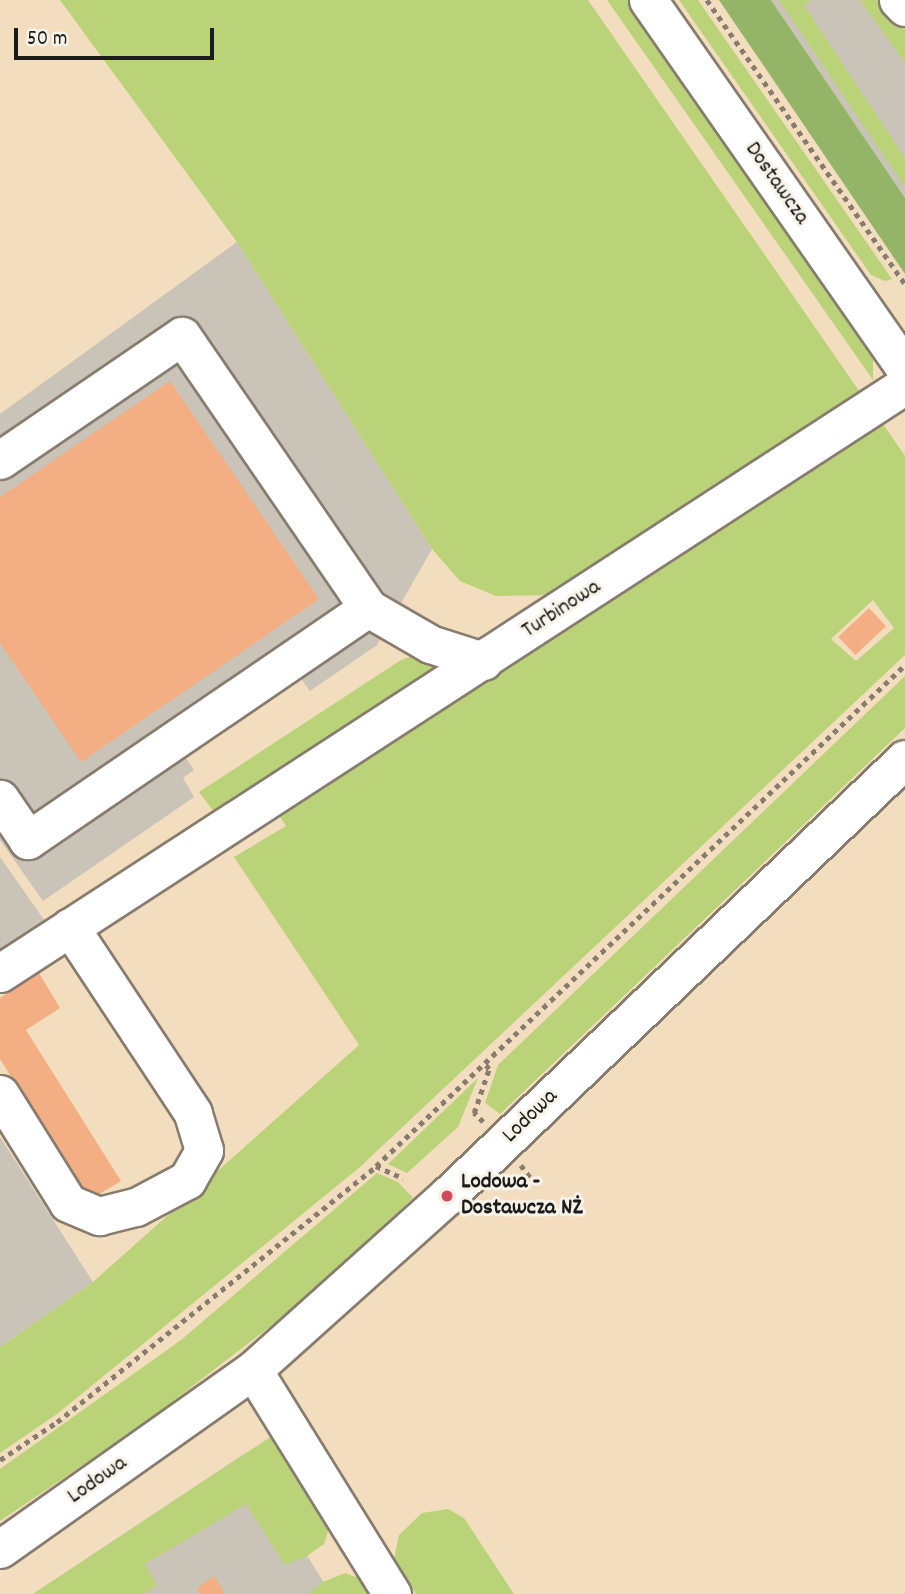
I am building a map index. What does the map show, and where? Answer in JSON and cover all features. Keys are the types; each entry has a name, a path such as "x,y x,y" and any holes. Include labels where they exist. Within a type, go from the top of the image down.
{"street":[{"name":"Dostawcza","path":"648,0 893,326 905,368"},
{"path":"898,0 905,7"},
{"path":"0,460 182,336 368,608 430,644 483,661"},
{"name":"Turbinowa","path":"0,973 905,385"},
{"path":"0,799 28,840 368,608"},
{"name":"Lodowa","path":"0,1549 253,1370 447,1196 905,759"},
{"path":"0,1094 68,1203 99,1216 136,1208 187,1180 204,1150 193,1113 70,927"},
{"path":"253,1370 392,1594"}],"path":[{"path":"706,0 905,284"},
{"path":"0,1460 57,1422 376,1166 905,665"},
{"path":"376,1166 403,1178"}],"shaded area":[{"path":"771,0 905,0 905,198"},
{"path":"237,242 432,549 377,645 310,691 299,676 181,751 194,770 183,778 194,797 43,901 0,840 0,414"},
{"path":"0,857 47,924 0,957"},
{"path":"0,1137 93,1282 0,1347"},
{"path":"244,1454 331,1594 33,1594"}],"green space":[{"path":"60,0 588,0 862,395 549,595 496,596 460,581 432,549 237,242"},
{"path":"607,0 628,0 860,334 873,360 873,380"},
{"path":"679,0 698,0 892,279 885,281 871,275"},
{"path":"719,0 771,0 905,198 905,274"},
{"path":"779,0 811,0 804,5 905,158 905,187"},
{"path":"860,0 877,0 905,29 905,63"},
{"path":"873,419 883,424 905,456 905,655 360,1167 57,1414 0,1453 0,1347 93,1282 359,1045 234,857 286,826 275,809","holes":["873,600 894,628 856,661 831,639"]},
{"path":"418,654 435,660 442,669 218,817 199,792 401,660"},
{"path":"905,676 905,728 500,1114 485,1103 498,1065"},
{"path":"478,1078 458,1127 407,1173 388,1164"},
{"path":"377,1173 398,1182 413,1198 307,1298 145,1423 0,1521 0,1469 181,1340"},
{"path":"275,1434 331,1522 324,1544 307,1556 285,1565 246,1504 145,1564 157,1585 144,1594 33,1594"},
{"path":"448,1509 464,1518 514,1594 416,1594 394,1559 399,1535 422,1513"},
{"path":"345,1573 367,1581 375,1594 309,1594 323,1582"}],"building":[{"path":"170,381 319,599 81,762 0,643 0,497"},
{"path":"869,608 886,626 855,655 838,637"},
{"path":"39,973 60,1008 26,1030 121,1181 88,1201 0,1059 0,998"},
{"path":"214,1576 225,1594 199,1594 197,1588"}],"place":[{"name":"Lodowa - Dostawcza NŻ","path":"447,1196"}]}
